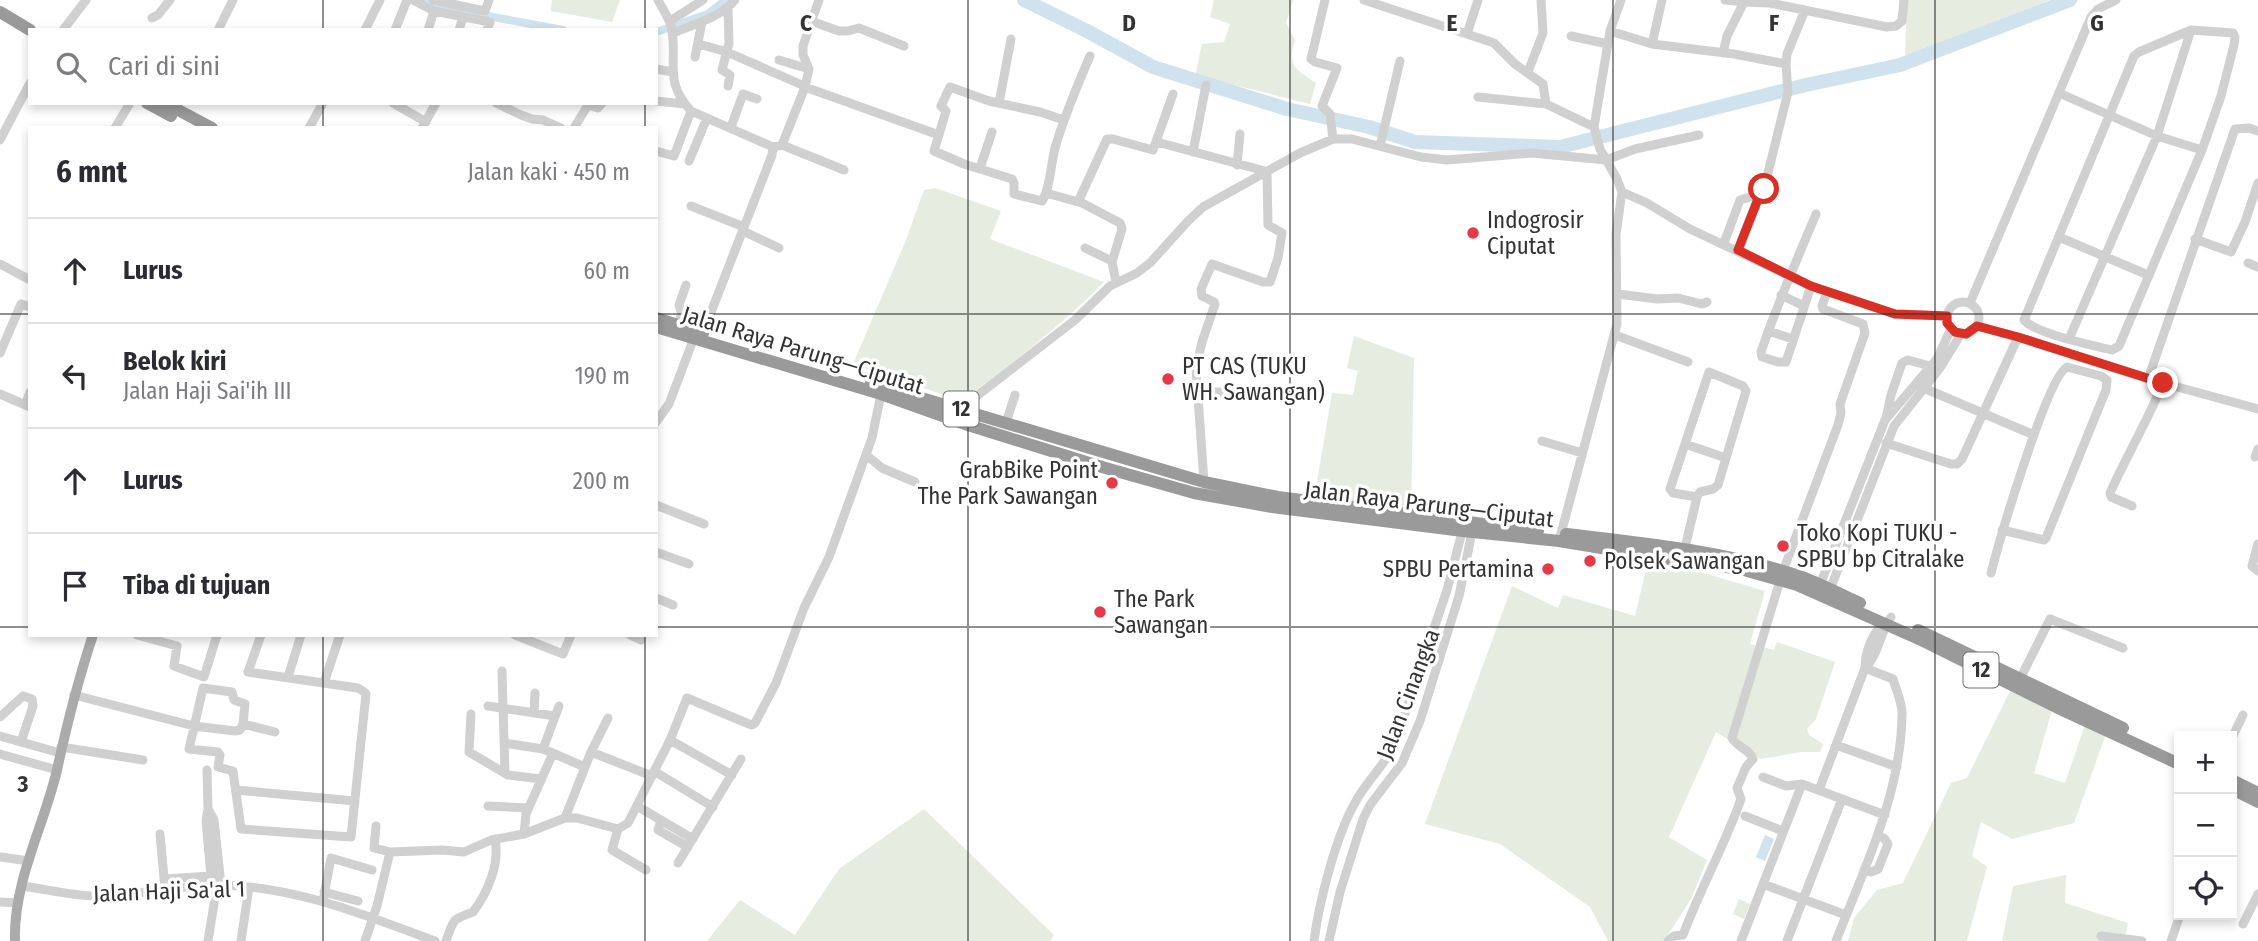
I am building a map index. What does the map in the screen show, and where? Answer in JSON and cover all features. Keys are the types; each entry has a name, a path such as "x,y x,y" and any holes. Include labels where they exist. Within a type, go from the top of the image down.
{"highway":[{"path":"0,12 28,29"},
{"path":"0,20 28,38"},
{"path":"151,105 189,126"},
{"path":"174,105 209,126"},
{"name":"Jalan Raya Parung—Ciputat","path":"658,319 678,324 698,336"},
{"name":"Jalan Raya Parung—Ciputat","path":"658,327 698,336 1006,423 1044,442 1194,493 1560,537 1684,555 1781,576 1824,591 2020,679 2060,704 2174,753"},
{"name":"Jalan Raya Parung—Ciputat","path":"832,375 881,394 1044,442 1269,501"},
{"name":"Jalan Raya Parung—Ciputat","path":"1888,620 2174,761"},
{"path":"2237,782 2258,793"},
{"path":"2237,792 2258,802"}],"main road":[{"path":"15,941 22,886 57,770 60,750 92,637"}],"street":[{"path":"65,28 86,0"},
{"path":"152,18 158,15 170,0"},
{"path":"219,28 233,0"},
{"path":"366,28 380,0"},
{"path":"396,28 407,0"},
{"path":"413,0 435,11 490,22 488,28"},
{"path":"433,0 485,11 489,0"},
{"path":"658,0 670,21 673,33 673,72 688,107 674,156 658,152"},
{"path":"670,21 703,0"},
{"path":"673,33 702,22 728,8 735,0"},
{"path":"658,418 669,404 744,229 772,155 804,86 809,69 802,52 818,0"},
{"path":"1324,0 1311,59 1336,68 1322,106 1330,114 1334,139"},
{"path":"1364,0 1387,3 1494,43 1514,64 1544,84 1546,104"},
{"path":"1467,34 1478,0"},
{"path":"1528,72 1543,33 1541,0"},
{"path":"1560,537 1615,335 1618,294 1616,225 1622,192 1595,133 1610,31 1621,0"},
{"path":"1652,44 1662,0"},
{"path":"1725,0 1804,9 1888,27 1896,26 1902,21 1904,0"},
{"path":"1970,303 2091,17 2098,9 2116,0"},
{"path":"1723,53 1727,36 1747,1"},
{"path":"728,8 727,52 722,69 730,75 728,86"},
{"path":"1738,250 1764,189 1788,89 1786,64 1790,45 1804,9"},
{"path":"429,28 435,11"},
{"path":"460,28 463,17"},
{"path":"695,57 702,22"},
{"path":"811,22 839,31 859,28 904,46"},
{"path":"2069,339 2157,136 2191,30"},
{"path":"2191,30 2232,33 2235,37 2221,96 2202,150 2119,346 2112,350 2069,339 2029,325 2024,320 2110,114 2134,56 2139,52 2191,30"},
{"path":"1610,31 1652,44 1786,64"},
{"path":"1571,36 1608,44"},
{"path":"999,103 1011,38"},
{"path":"699,44 727,52 804,86 939,135"},
{"path":"1064,120 950,87 941,106 946,111 934,152 1013,180 1012,192 1015,194 1044,200 1064,120 1090,56"},
{"path":"779,60 809,69"},
{"path":"1381,142 1400,61"},
{"path":"658,69 673,72"},
{"path":"1193,152 1206,85"},
{"path":"0,140 28,87"},
{"path":"2059,93 2157,136 2202,150"},
{"path":"731,127 743,94 757,99"},
{"path":"1078,202 1107,139 1151,151 1157,142 1173,94"},
{"path":"1478,97 1546,104 1595,133"},
{"path":"658,101 688,107 707,118 844,170"},
{"path":"116,126 130,105"},
{"path":"310,126 322,105"},
{"path":"396,105 424,125 435,105"},
{"path":"500,105 531,119 544,120 557,126"},
{"path":"575,126 588,105"},
{"path":"689,161 707,118"},
{"path":"2148,379 2235,128 2258,131"},
{"path":"980,168 992,132"},
{"path":"1237,164 1240,134"},
{"path":"960,409 1075,320 1110,286 1137,273 1156,258 1203,207 1265,171 1334,139 1381,142 1421,157 1447,160 1532,153 1606,160 1635,149 1699,135"},
{"path":"1157,142 1265,171"},
{"path":"1203,482 1196,368 1199,350 1215,304 1200,293 1212,264 1267,283 1272,279 1282,233 1268,225 1265,171"},
{"path":"2195,239 2231,252 2245,222 2258,183"},
{"path":"1622,192 1647,203 1690,229 1811,286 1895,314 1947,316"},
{"path":"1046,193 1093,208 1121,225 1112,261 1116,282"},
{"path":"1724,243 1740,200 1760,194"},
{"path":"691,206 779,248"},
{"path":"1811,286 1784,363 1762,357 1761,352 1781,295 1816,214"},
{"path":"2059,237 2148,275"},
{"path":"1085,248 1112,261"},
{"path":"0,264 28,279"},
{"path":"678,324 682,314 679,304 686,285"},
{"path":"1668,941 1674,936 1683,935 1734,820 1741,799 1737,788 1746,766 1754,759 1752,754 1732,738 1781,576 1838,425 1841,401 1865,333 1863,324 1823,309 1827,292"},
{"path":"1618,294 1657,299 1678,298 1701,304 1707,302"},
{"path":"1781,295 1804,306"},
{"path":"1824,591 1886,443 1930,366 1937,359 1951,329 1947,316 1949,309 1962,302 1970,303 1977,310 1979,321 1970,332 1961,334 1951,329"},
{"path":"0,353 21,304 28,306"},
{"path":"1977,326 2148,379 2258,409"},
{"path":"1768,331 1793,339"},
{"path":"1885,420 1945,362 1961,334"},
{"path":"1615,335 1688,362"},
{"path":"1886,443 1957,464 1984,415 2018,337"},
{"path":"1824,591 1885,420 1902,363 1908,360 1930,366"},
{"path":"1991,573 2002,530 2034,435 2058,375 2064,367 2107,380 2106,390 2046,538 2044,540 2002,530"},
{"path":"1684,555 1697,497 1700,492 1716,487 1745,394 1745,388 1742,386 1709,372 1670,489 1673,493 1697,497"},
{"path":"2132,506 2111,497 2110,493 2151,414 2163,383"},
{"path":"1919,386 2034,435"},
{"path":"1197,392 1240,392"},
{"path":"0,394 27,406"},
{"path":"646,870 612,850 618,829 628,823 688,698 749,724 755,723 776,683 804,608 829,557 866,455 881,394"},
{"path":"1006,423 1014,396"},
{"path":"1542,441 1582,453"},
{"path":"1685,444 1726,458"},
{"path":"866,455 882,468 915,482"},
{"path":"658,506 704,524"},
{"name":"Jalan Cinangka","path":"1314,941 1318,915 1334,858 1353,806 1389,756 1469,527"},
{"name":"Jalan Cinangka","path":"1329,941 1331,923 1349,861 1367,812 1402,763 1420,721 1459,596 1469,527"},
{"path":"2258,544 2252,566 2258,571"},
{"path":"658,553 690,564"},
{"path":"658,599 673,605"},
{"path":"2020,679 2050,619 2123,648"},
{"path":"1819,790 1865,668 1865,659 1874,636 1879,626 1888,620"},
{"path":"152,637 174,640 178,647 174,666 204,677 216,637"},
{"path":"75,695 194,726 235,731 240,730 243,724 244,704 234,700 232,692 203,688 194,726 190,750 219,753 218,767 233,771 241,829 351,837 366,694 360,689 248,672 260,637"},
{"path":"288,677 300,637"},
{"path":"324,683 339,637"},
{"path":"520,637 564,654 570,637"},
{"path":"634,637 641,640"},
{"path":"1836,941 1864,870 1875,872 1878,869 1888,844 1884,838 1877,836 1897,767 1903,713 1893,679 1865,668"},
{"path":"502,671 505,773"},
{"path":"534,713 535,693"},
{"path":"0,717 23,696 32,699 33,706 21,742"},
{"path":"488,706 555,716"},
{"path":"524,834 528,808 541,779 559,706"},
{"path":"471,714 469,752 512,776 541,779"},
{"path":"2235,731 2243,715"},
{"path":"565,818 591,751 608,718"},
{"path":"243,724 275,732"},
{"path":"0,736 60,750 143,760"},
{"path":"670,740 732,775"},
{"path":"504,743 548,751 585,767"},
{"path":"1836,745 1897,767"},
{"path":"591,751 653,774 713,807"},
{"path":"0,754 57,770"},
{"path":"678,863 741,759"},
{"path":"207,770 208,809 214,820 215,883 208,941"},
{"path":"1762,777 1787,786 1802,784 1885,815"},
{"path":"1741,941 1802,784"},
{"path":"236,790 355,801"},
{"path":"1787,941 1842,799"},
{"path":"488,806 528,808"},
{"path":"636,806 661,820 659,830 691,843"},
{"path":"1745,816 1783,831"},
{"path":"376,826 374,848 390,852 464,852 495,839 524,834 565,818 577,818 618,829"},
{"path":"160,834 165,884"},
{"path":"446,941 456,917 472,912 486,890 497,858 495,839"},
{"path":"365,941 374,917 390,852"},
{"path":"1,858 29,861"},
{"path":"358,901 323,896 331,858 372,870"},
{"path":"1334,858 1349,861"},
{"name":"Jalan Haji Sa'al 1","path":"22,886 98,896 165,884 215,883 323,896 435,941"},
{"path":"1763,884 1846,915"},
{"path":"241,941 249,887"},
{"path":"2243,924 2258,894"},
{"path":"0,902 18,903"},
{"path":"2171,941 2178,920"},
{"path":"2101,936 2142,941"}],"shaded area":[{"path":"552,0 620,0 612,22 551,11"},
{"path":"1214,0 1293,0 1286,23 1295,40 1292,56 1295,66 1316,83 1310,104 1195,75 1202,44 1224,42 1230,24 1210,17"},
{"path":"1907,0 2049,0 1905,57"},
{"path":"935,188 1001,211 990,239 1104,282 1035,344 962,401 853,364 906,240 924,190"},
{"path":"1354,336 1414,358 1409,523 1312,511 1332,393 1353,395 1358,371 1347,368"},
{"path":"1649,557 1765,591 1750,644 1774,650 1777,642 1835,662 1816,719 1807,729 1809,735 1823,744 1820,752 1801,752 1761,759 1716,732 1669,837 1707,860 1691,899 1664,941 1608,941 1590,907 1500,844 1425,824 1512,586 1558,608 1563,595 1635,616"},
{"path":"2010,691 2052,710 2034,773 2065,783 2085,725 2106,734 2074,823 2012,839 1981,822 1972,856 1987,867 1967,941 1848,941 1854,918 1877,890 1903,883 1951,783 1967,778"},
{"path":"924,809 1054,935 1050,941 707,941 740,900 795,935 839,869"},
{"path":"2066,875 2065,903 2128,923 2124,941 2002,941 2013,886"},
{"path":"1739,899 1750,904 1744,919 1733,914"}],"water":[{"path":"1765,835 1774,839 1765,861 1756,857"}],"waterway":[{"path":"423,0 440,7 552,28"},
{"path":"673,26 708,14 726,0"},
{"path":"1024,0 1153,67 1287,109 1369,127 1415,142 1560,147 1806,85 1900,65 2070,0"},
{"path":"658,31 665,29"}],"place":[{"name":"Indogrosir Ciputat","path":"1473,233"},
{"name":"PT CAS (TUKU WH. Sawangan)","path":"1168,379"},
{"name":"GrabBike Point The Park Sawangan","path":"1112,483"},
{"name":"Toko Kopi TUKU - SPBU bp Citralake","path":"1783,546"},
{"name":"Polsek Sawangan","path":"1590,561"},
{"name":"SPBU Pertamina","path":"1548,569"},
{"name":"The Park Sawangan","path":"1100,612"}],"route":[{"path":"1764,189 1738,250 1811,286 1895,314 1947,316 1951,329 1961,334 1966,334 1977,326 2163,383"}]}
